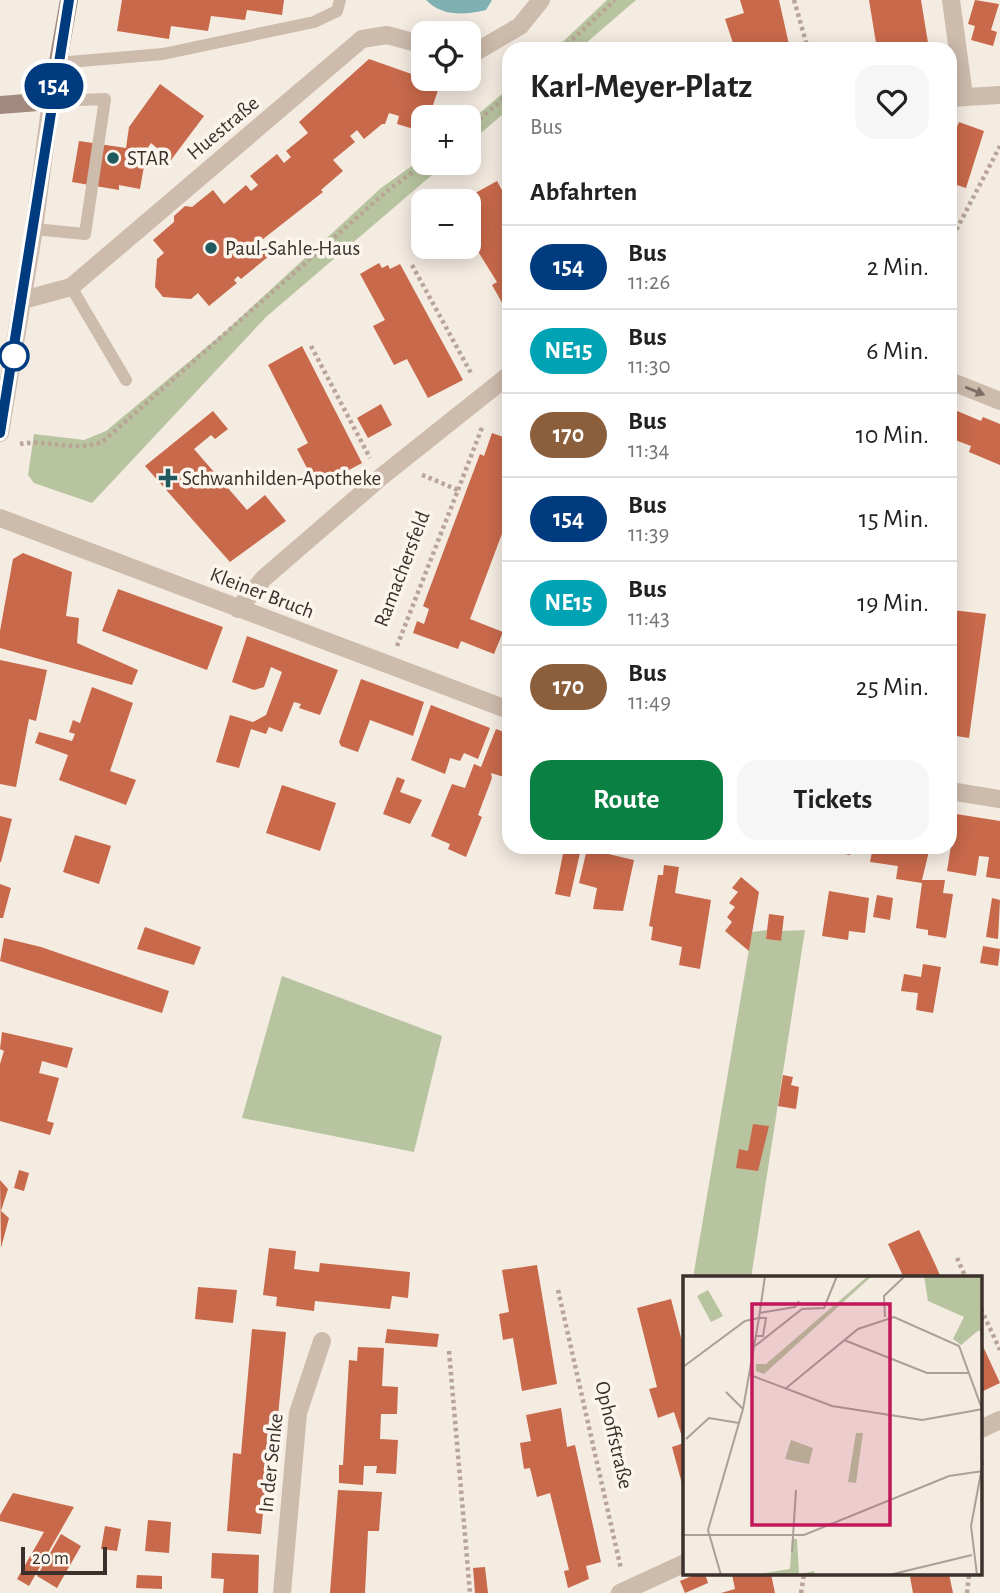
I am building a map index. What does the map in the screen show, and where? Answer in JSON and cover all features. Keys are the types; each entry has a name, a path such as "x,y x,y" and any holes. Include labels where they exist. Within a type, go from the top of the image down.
{"main road":[{"path":"0,105 51,100 69,0"}],"street":[{"path":"481,49 520,26 541,0"},
{"path":"951,0 954,42"},
{"name":"Huestraße","path":"23,300 71,288 362,39 387,35 411,41"},
{"path":"957,97 1000,95"},
{"path":"6,439 51,100"},
{"path":"238,609 264,578 381,477 502,380"},
{"path":"957,383 1000,401"},
{"name":"Kleiner Bruch","path":"0,518 502,707"},
{"path":"957,793 1000,799"},
{"name":"In der Senke","path":"282,1593 298,1413 322,1341"},
{"path":"982,1429 1000,1420"},
{"path":"624,1592 683,1564"}],"lane":[{"path":"57,63 163,54 301,25 337,11 340,0"},
{"path":"34,229 85,234 105,99 51,100"},
{"path":"71,288 126,380"}],"path":[{"path":"570,42 615,0"},
{"path":"794,0 806,42"},
{"path":"481,118 502,100"},
{"path":"957,229 1000,146"},
{"path":"6,439 86,448 102,442 377,199 411,174"},
{"path":"412,265 483,395"},
{"path":"311,346 381,477"},
{"name":"Ramachersfeld","path":"390,665 485,419 483,395"},
{"path":"396,465 458,490"},
{"path":"957,1258 965,1276"},
{"name":"Ophoffstraße","path":"558,1290 624,1592"},
{"path":"982,1311 1000,1350"},
{"path":"449,1351 470,1593"}],"green space":[{"path":"607,0 636,0 587,42 562,42"},
{"path":"502,94 502,115 481,133 481,112"},
{"path":"411,167 411,175 432,175 416,189 411,189 411,193 266,317 92,503 34,483 28,475 34,434 84,440 106,431 227,330 381,188"},
{"path":"767,930 766,939 780,941 782,931 805,930 751,1276 693,1276 752,932"},
{"path":"282,976 442,1036 414,1152 242,1118"}],"water":[{"path":"426,0 492,0 486,10 462,14 439,9"}],"building":[{"path":"122,0 284,0 282,15 247,10 245,20 211,16 208,31 171,26 169,39 117,31"},
{"path":"740,0 779,0 788,42 733,42 725,19 744,13"},
{"path":"869,0 921,0 928,42 876,42"},
{"path":"975,0 999,4 991,30 997,32 993,46 971,40 975,26 968,24"},
{"path":"369,59 411,74 411,91 438,91 433,105 411,105 411,128 397,124 399,116 389,113 385,124 364,139 357,130 350,136 355,142 333,160 343,171 321,190 323,192 258,243 269,256 241,279 238,276 234,280 237,283 209,306 198,293 191,299 163,297 155,287 157,259 164,253 153,240 174,222 174,216 185,206 192,207 213,190 224,204 246,185 251,191 258,185 250,176 277,154 284,163 291,157 286,151 308,133 299,122"},
{"path":"160,84 204,116 171,160 151,143 147,149 140,189 119,185 119,190 72,182 79,141 126,148 129,127"},
{"path":"959,122 984,131 966,188 957,185"},
{"path":"497,181 502,190 502,303 492,285 497,282 481,256 481,190"},
{"path":"379,263 382,268 388,265 390,269 400,264 463,380 428,398 407,359 394,365 373,326 385,320 360,274"},
{"path":"302,346 362,463 317,487 297,449 308,443 268,365"},
{"path":"381,404 392,425 368,438 357,418"},
{"path":"213,411 228,429 215,439 211,435 194,449 247,510 265,495 286,521 230,562 145,466"},
{"path":"957,411 981,421 983,417 1000,424 1000,465 969,452 971,446 957,441"},
{"path":"492,433 502,437 502,534 470,619 502,632 494,654 461,641 458,649 413,633 417,621 424,624 429,609 423,606 480,454 484,456"},
{"path":"23,553 72,572 66,616 79,618 77,643 138,670 132,685 0,648 0,631 13,559"},
{"path":"118,589 223,627 207,670 102,631"},
{"path":"957,611 986,614 969,738 957,736"},
{"path":"247,636 338,670 320,715 299,708 301,704 294,702 282,732 269,727 266,734 251,729 239,768 216,762 230,715 253,722 266,715 282,672 271,667 264,687 254,690 232,682"},
{"path":"0,660 47,670 36,721 29,719 16,787 0,784"},
{"path":"361,679 424,702 413,736 370,720 358,752 341,746 339,742"},
{"path":"92,687 133,703 110,771 136,780 126,805 59,780 68,755 35,743 39,732 72,741 75,734 69,732 73,720 80,723"},
{"path":"431,705 490,728 478,759 464,753 460,761 450,758 445,774 411,760"},
{"path":"496,729 502,731 502,776 491,773 492,778 478,815 482,817 466,857 448,849 450,844 431,836 452,784 465,788 474,764 481,767"},
{"path":"397,777 405,780 400,792 422,800 410,824 383,814"},
{"path":"282,785 336,803 320,851 266,833"},
{"path":"957,814 1000,821 1000,879 986,877 989,857 979,856 976,876 947,871 950,854 957,854"},
{"path":"0,816 12,819 1,862 0,862"},
{"path":"75,835 111,846 99,884 63,872"},
{"path":"563,854 580,854 570,897 555,894"},
{"path":"586,854 608,854 634,860 623,911 593,909 597,888 579,883"},
{"path":"872,854 928,854 922,880 945,880 943,893 953,894 946,938 928,935 928,930 916,928 922,883 896,879 898,866 870,862"},
{"path":"664,865 679,867 675,893 711,900 700,969 679,965 682,947 651,940 653,927 649,926 658,875 663,875"},
{"path":"741,877 759,892 749,951 725,931 732,922 727,917 735,907 729,903 738,892 732,888"},
{"path":"0,884 11,888 3,918 0,918"},
{"path":"829,891 869,898 865,933 849,931 848,940 822,936"},
{"path":"877,895 893,898 890,920 873,917"},
{"path":"992,898 1000,900 998,939 986,937"},
{"path":"769,914 784,916 781,941 766,939"},
{"path":"145,927 201,947 194,965 137,949"},
{"path":"4,938 41,947 169,991 162,1013 0,961"},
{"path":"983,946 1000,949 998,966 980,963"},
{"path":"923,964 941,967 933,1013 916,1010 918,993 901,991 904,974 921,977"},
{"path":"2,1032 73,1048 67,1068 42,1061 39,1073 59,1078 47,1121 54,1123 50,1135 0,1121 0,1064 4,1051 0,1049"},
{"path":"783,1075 793,1077 791,1085 799,1087 796,1109 778,1106"},
{"path":"753,1124 769,1126 758,1171 736,1168 739,1149 748,1151"},
{"path":"19,1170 29,1173 24,1191 14,1188"},
{"path":"0,1180 8,1189 1,1211 9,1218 1,1248"},
{"path":"919,1230 940,1276 903,1276 888,1244"},
{"path":"269,1248 296,1251 294,1269 319,1272 320,1263 410,1272 408,1298 392,1296 390,1309 315,1301 314,1311 276,1306 277,1297 263,1295"},
{"path":"537,1265 557,1384 522,1391 513,1338 503,1340 499,1314 509,1312 502,1270"},
{"path":"198,1287 237,1290 233,1323 195,1319"},
{"path":"671,1299 683,1345 683,1440 674,1412 658,1418 649,1389 657,1387 637,1308"},
{"path":"252,1329 286,1332 276,1437 270,1437 261,1534 227,1531 233,1453 241,1454"},
{"path":"387,1329 439,1334 437,1347 385,1343"},
{"path":"982,1344 1000,1383 982,1392"},
{"path":"358,1347 384,1348 382,1386 398,1387 397,1414 381,1414 380,1439 398,1440 396,1474 376,1473 377,1466 364,1466 363,1485 339,1483 339,1465 343,1465 349,1360 357,1361"},
{"path":"561,1408 567,1447 575,1445 601,1562 586,1566 589,1579 568,1588 564,1571 569,1570 550,1493 537,1497 530,1468 524,1469 520,1443 531,1441 526,1415"},
{"path":"683,1443 683,1487 672,1447"},
{"path":"338,1490 382,1492 379,1531 368,1531 365,1593 330,1593"},
{"path":"13,1493 74,1507 29,1586 17,1579 44,1532 0,1521 0,1515"},
{"path":"148,1520 171,1522 169,1553 145,1551"},
{"path":"105,1526 121,1529 117,1551 101,1549"},
{"path":"61,1534 81,1546 57,1588 37,1576"},
{"path":"212,1553 259,1555 258,1593 223,1593 224,1579 211,1578"},
{"path":"485,1567 488,1593 475,1593 473,1568"},
{"path":"137,1575 162,1576 162,1589 136,1588"},
{"path":"692,1576 706,1576 708,1583 685,1593 680,1581"},
{"path":"732,1576 771,1576 775,1593 721,1593 735,1589"},
{"path":"949,1576 953,1593 913,1593 910,1577"}],"bus line":[{"name":"154","path":"0,433 69,0"}],"place":[{"name":"STAR","path":"113,158"},
{"name":"Paul-Sahle-Haus","path":"211,248"},
{"name":"Schwanhilden-Apotheke","path":"168,478"}]}
